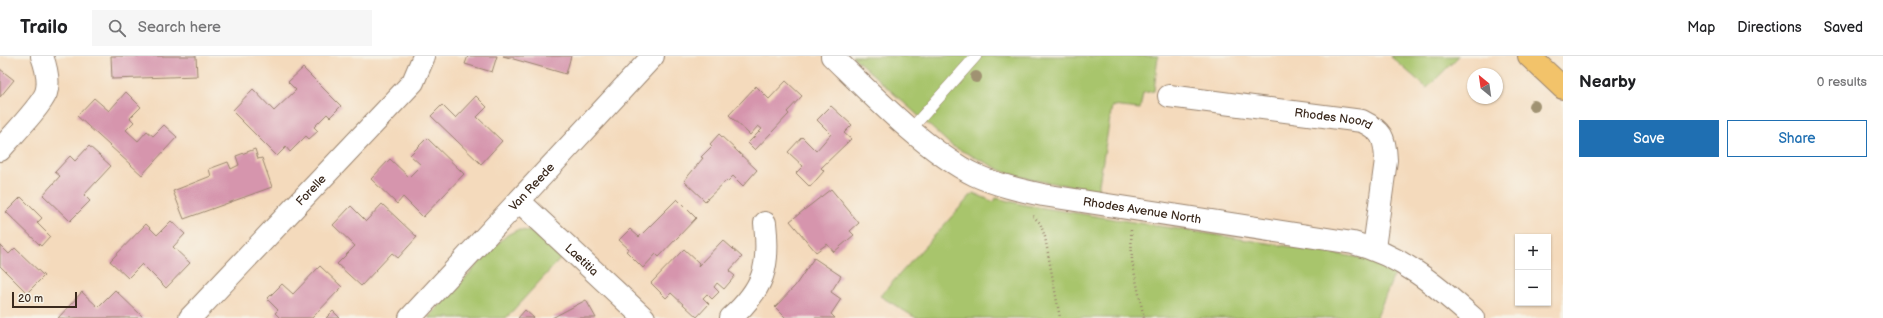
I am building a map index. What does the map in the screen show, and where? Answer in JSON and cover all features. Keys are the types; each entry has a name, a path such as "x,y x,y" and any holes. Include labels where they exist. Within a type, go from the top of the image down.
{"main road":[{"path":"1529,56 1563,88"}],"street":[{"path":"0,150 34,110 46,93 47,72 42,56"},
{"name":"Forelle","path":"190,318 413,82 424,56"},
{"name":"Van Reede","path":"410,318 653,56"},
{"name":"Rhodes Avenue North","path":"832,56 911,129 942,154 974,174 1000,185 1043,195 1353,243 1374,248 1401,261 1473,318"},
{"name":"Rhodes Noord","path":"1168,96 1362,121 1376,129 1386,148 1386,160 1374,248"},
{"name":"Laetitia","path":"519,201 644,318"},
{"path":"731,318 746,304 763,275 766,263 767,246 764,223"}],"lane":[{"path":"911,129 976,56"}],"path":[{"path":"1130,208 1132,261 1144,318"},
{"path":"1031,214 1040,223 1045,237 1060,318"}],"green space":[{"path":"852,56 1158,56 1154,91 1143,93 1140,109 1112,106 1098,190 1039,181 1007,173 952,146"},
{"path":"1390,56 1459,56 1427,88"},
{"path":"973,193 994,202 996,198 1025,205 1362,258 1395,273 1376,318 916,318 880,296"},
{"path":"517,230 537,234 548,241 564,255 506,318 428,318 492,249 507,235"}],"building":[{"path":"111,56 196,56 197,76 112,79"},
{"path":"468,56 497,56 492,72 465,64"},
{"path":"503,56 571,56 566,74"},
{"path":"303,68 341,106 330,117 327,114 314,127 318,131 309,139 306,136 290,152 286,147 277,156 232,111 253,89 274,111 296,90 288,82"},
{"path":"0,69 14,80 0,97"},
{"path":"786,81 802,96 787,112 789,114 755,150 748,143 762,129 758,126 750,135 729,115 756,86 769,99"},
{"path":"126,92 141,107 130,118 134,122 126,130 138,141 147,131 153,136 164,125 177,137 142,175 77,116 94,98 109,111"},
{"path":"476,96 487,107 477,117 502,141 481,164 431,116 442,105 455,118"},
{"path":"831,106 852,125 844,133 851,139 821,168 824,171 810,187 796,173 803,166 788,152 802,137 816,151 831,134 817,120"},
{"path":"719,134 757,170 743,186 733,176 705,201 684,181 703,158 701,157 712,146 710,144"},
{"path":"427,138 464,174 423,217 403,197 397,204 371,179 390,159 409,177 421,165 410,155"},
{"path":"89,146 111,166 84,195 90,201 70,221 43,195 60,176 55,172 70,156 75,161"},
{"path":"255,149 258,159 262,158 272,187 184,219 173,191 211,176 209,169 228,162 231,169 239,165 236,156"},
{"path":"831,189 859,223 850,231 854,235 834,252 827,244 816,252 790,221"},
{"path":"21,197 42,218 37,223 50,236 41,246 6,212"},
{"path":"677,199 696,218 659,257 656,254 643,268 626,251 629,249 619,240 630,229 639,237"},
{"path":"382,204 417,237 398,258 392,253 361,286 337,264 355,246 333,225 351,206 366,221"},
{"path":"171,221 185,234 173,247 190,263 166,288 142,264 128,278 110,261 146,224 157,235"},
{"path":"723,240 742,257 729,271 735,276 724,289 717,283 714,287 719,292 712,299 707,294 703,298 709,304 697,317 671,293 666,298 651,283 684,249 699,263 698,266"},
{"path":"0,245 9,254 15,248 44,276 27,293 0,266"},
{"path":"814,258 841,276 831,292 841,299 831,314 835,318 786,318 775,307 795,286"},
{"path":"320,266 342,287 312,318 280,318 275,313 278,310 267,299 282,284 293,294"},
{"path":"115,290 143,317 142,318 58,318 82,292 98,307"},
{"path":"586,300 596,318 552,318"},
{"path":"525,310 534,318 518,318"},
{"path":"333,311 340,318 326,318"}]}
